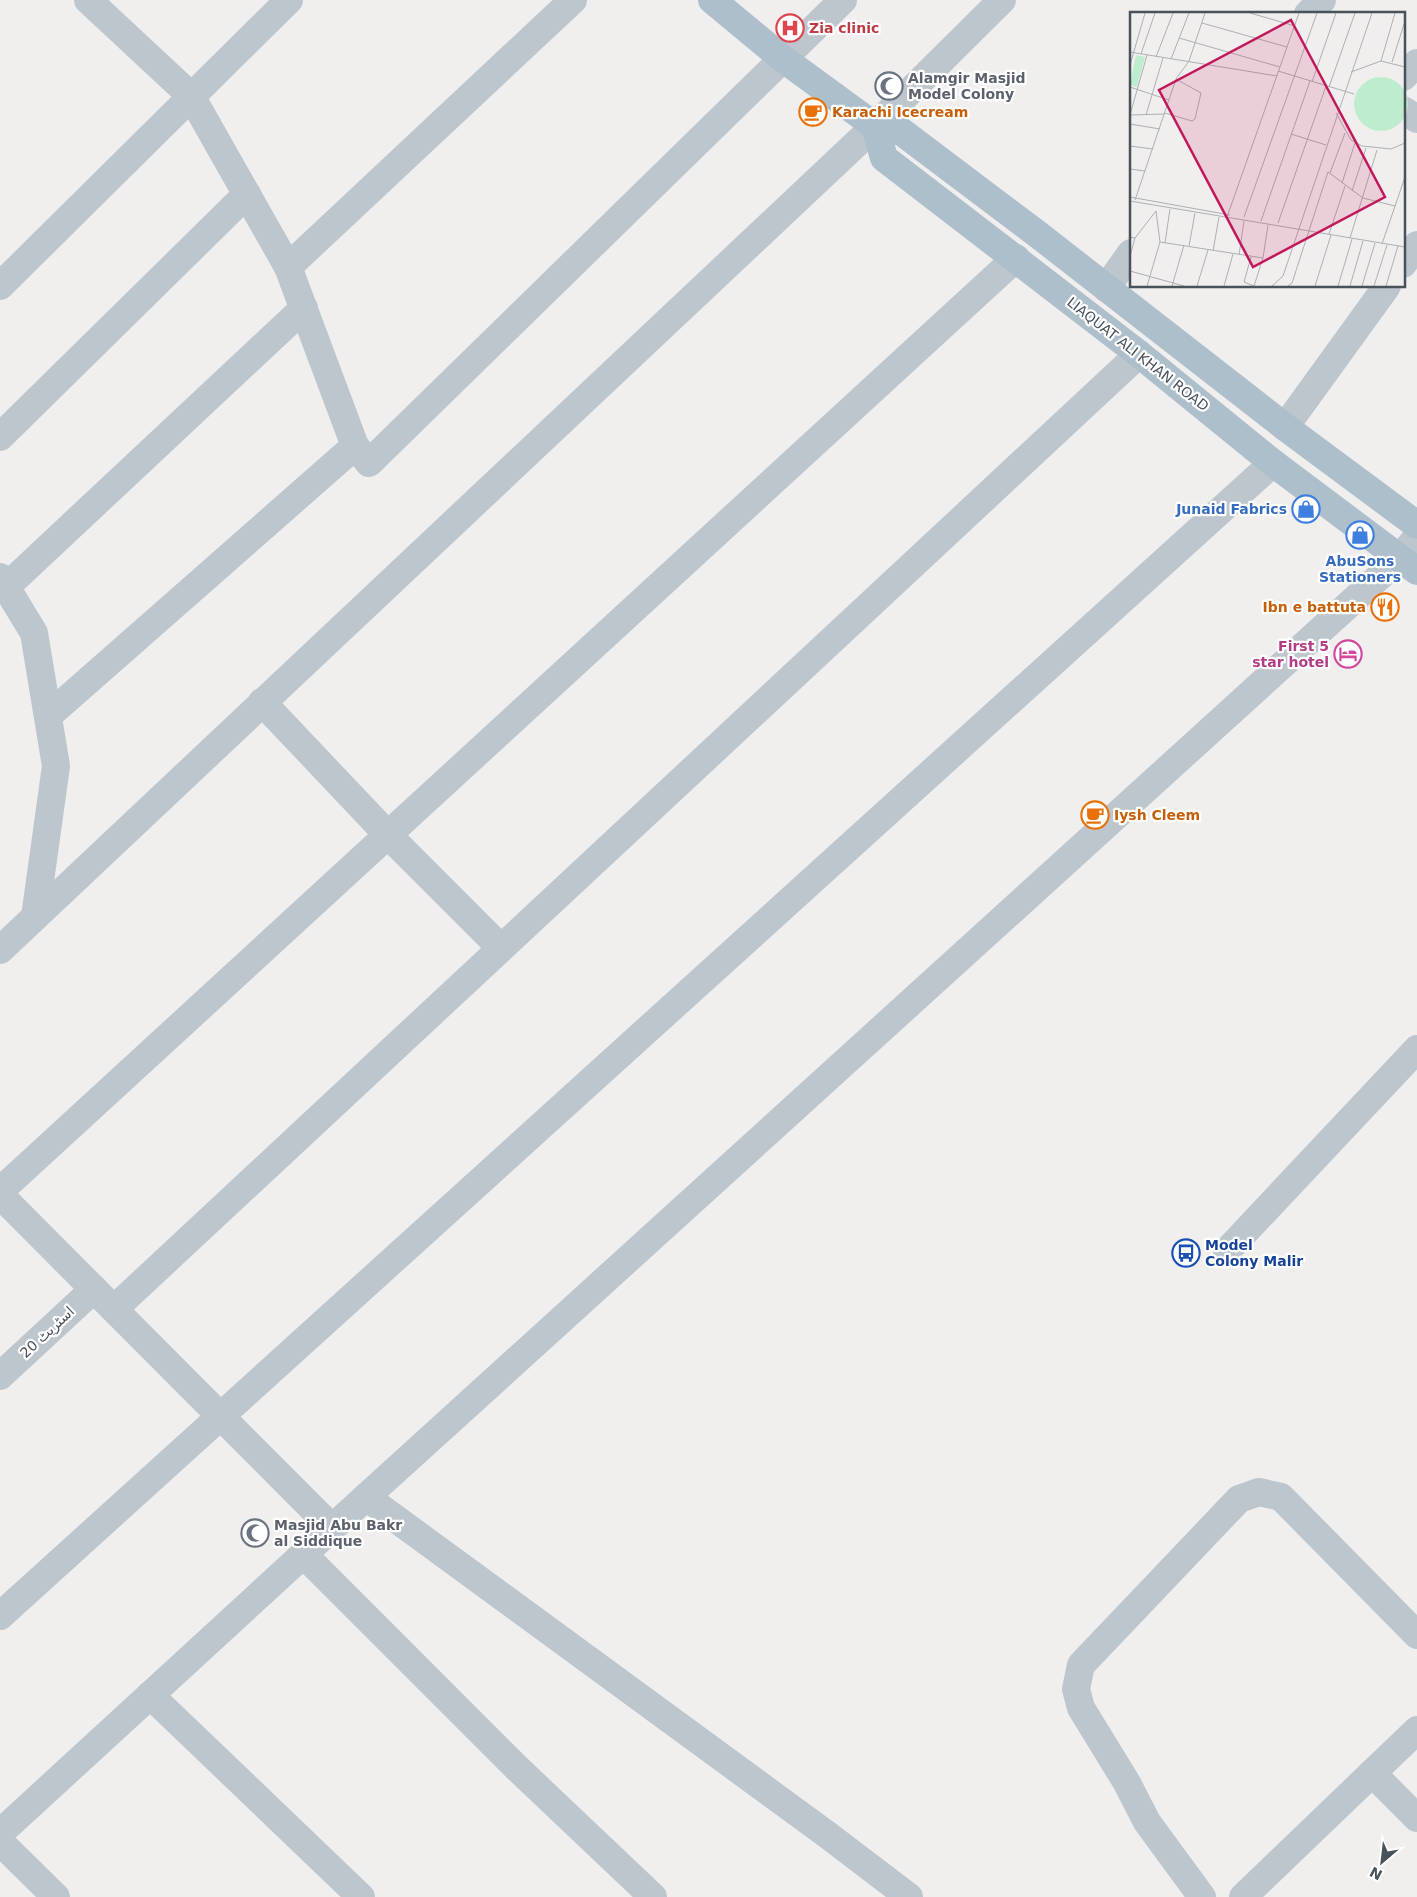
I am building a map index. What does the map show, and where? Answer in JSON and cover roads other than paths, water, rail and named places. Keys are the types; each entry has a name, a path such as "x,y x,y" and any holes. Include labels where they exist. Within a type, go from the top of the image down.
{"main road":[{"path":"712,0 782,58 875,126 902,132 1285,427 1417,525"},
{"name":"LIAQUAT ALI KHAN ROAD","path":"875,126 884,158 1016,258 1273,462 1408,565"}],"street":[{"path":"88,0 191,96 288,267 356,446 369,464 842,0"},
{"path":"0,286 288,0"},
{"path":"288,267 573,0"},
{"path":"0,950 875,126 1002,0"},
{"path":"1310,12 1322,0"},
{"path":"1404,76 1417,63"},
{"path":"1404,111 1417,120"},
{"path":"0,437 247,194"},
{"path":"1404,263 1417,244"},
{"path":"1106,288 1130,254"},
{"path":"0,1190 1016,258"},
{"path":"1285,427 1386,288"},
{"path":"34,917 56,766 34,633 3,582 304,308"},
{"path":"114,1309 1139,354"},
{"path":"48,716 356,446"},
{"path":"0,1616 1273,462"},
{"path":"0,1833 366,1497 1408,565 1417,537"},
{"path":"262,702 388,835 502,948"},
{"path":"1226,1251 1417,1049"},
{"path":"0,1195 332,1528"},
{"name":"اسٹریٹ 20","path":"0,1376 94,1289"},
{"path":"1202,1897 1147,1822 1127,1783 1081,1708 1076,1689 1081,1665 1239,1499 1259,1492 1281,1497 1417,1635"},
{"path":"366,1497 829,1836 909,1897"},
{"path":"304,1554 517,1768 653,1897"},
{"path":"150,1695 361,1897"},
{"path":"1243,1897 1417,1730"},
{"path":"1372,1773 1417,1818"},
{"path":"0,1842 56,1897"}],"place":[{"name":"Zia clinic","path":"790,28"},
{"name":"Alamgir Masjid Model Colony","path":"889,86"},
{"name":"Karachi Icecream","path":"813,112"},
{"name":"Junaid Fabrics","path":"1306,509"},
{"name":"AbuSons Stationers","path":"1360,535"},
{"name":"Ibn e battuta","path":"1385,607"},
{"name":"First 5 star hotel","path":"1348,654"},
{"name":"Iysh Cleem","path":"1095,815"},
{"name":"Model Colony Malir","path":"1186,1253"},
{"name":"Masjid Abu Bakr al Siddique","path":"255,1533"}]}
